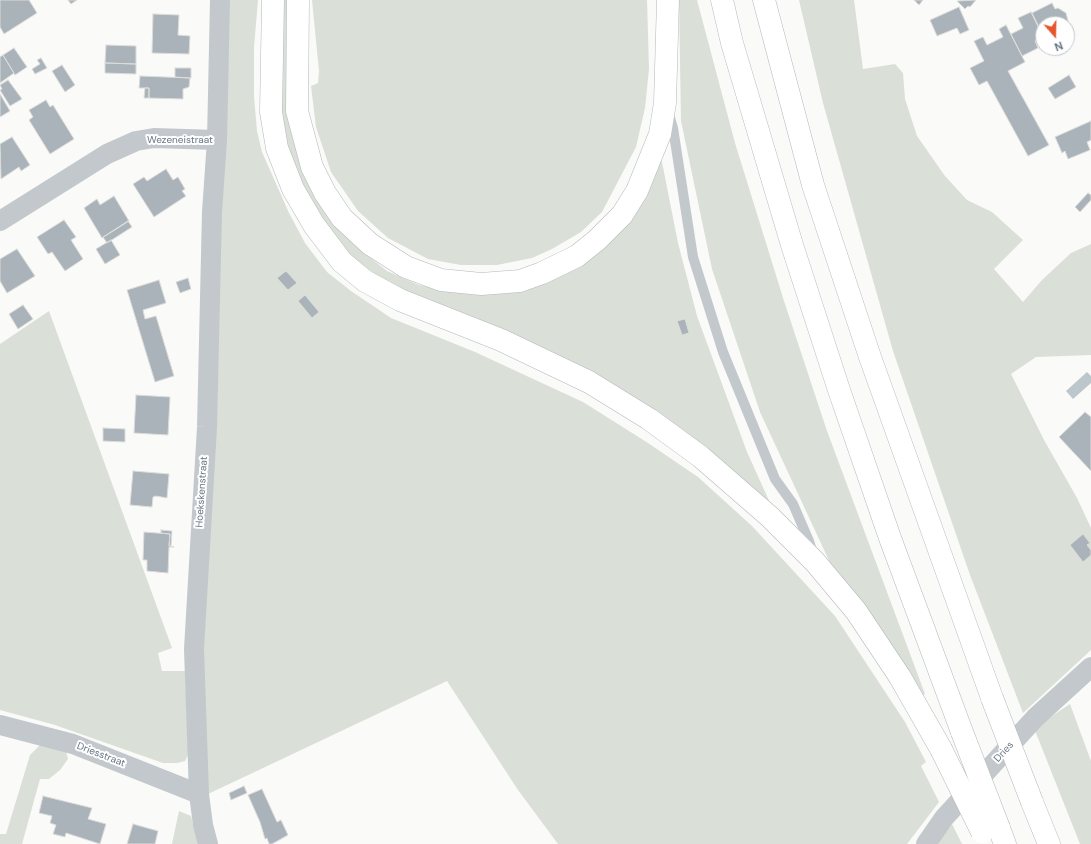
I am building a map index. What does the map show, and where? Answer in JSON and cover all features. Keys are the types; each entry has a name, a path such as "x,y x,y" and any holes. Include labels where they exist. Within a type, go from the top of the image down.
{"highway":[{"path":"273,0 271,112 277,148 293,189 314,225 342,262 364,281 400,300 501,340 589,382 649,419 701,457 770,517 815,562 856,611 900,677 993,837"},
{"path":"298,0 297,111 312,167 325,193 342,218 370,244 406,267 441,280 481,284 520,281 542,273 577,256 597,240 622,215 636,191 660,134 665,103 668,0"},
{"path":"722,0 732,43 792,244 839,390 890,538 962,732 993,837"},
{"path":"764,0 818,200 870,357 992,698 1049,844"}],"street":[{"name":"Wezeneistraat","path":"0,221 107,154 136,141 154,138 217,140 220,0"},
{"name":"Hoekskenstraat","path":"208,844 203,825 199,794 194,649 207,427 212,220 217,140"},
{"name":"Dries","path":"926,844 944,818 1036,718 1091,667"},
{"name":"Driesstraat","path":"0,725 73,744 199,794"}],"lane":[{"path":"665,103 673,128 693,257 723,352 775,479 794,504 809,540 815,562"}],"shaded area":[{"path":"227,0 258,0 254,47 254,97 257,131 262,152 289,213 305,243 327,272 351,291 391,318 475,352 583,402 698,477 752,526 835,616 905,722 926,762 921,766 939,802 907,844 558,844 518,790 447,681 208,794 202,656"},
{"path":"279,0 290,0 289,117 357,247 387,271 419,285 447,291 553,279 585,263 608,244 627,225 661,157 678,243 697,316 747,452 771,505 635,398 564,358 478,320 409,294 383,280 351,256 329,231 309,200 288,150 282,126"},
{"path":"312,0 647,0 649,69 645,108 636,147 602,212 581,232 552,249 532,258 497,265 461,265 428,259 388,238 358,211 331,172 316,127 311,86 318,83 319,71"},
{"path":"679,0 697,0 735,143 784,301 827,431 925,694 921,697 832,567 760,412 712,269 681,121"},
{"path":"799,0 854,0 863,69 895,64 903,73 905,99 917,136 945,176 967,200 992,212 1023,240 994,269 1023,302 1042,280 1071,253 1091,244 1091,355 1036,357 1011,374 1044,440 1077,498 1091,528 1091,650 1023,713 970,575 893,351 823,103"},
{"path":"49,311 172,648 158,653 162,671 185,671 189,753 185,761 177,763 163,763 55,725 0,710 0,344"},
{"path":"1087,372 1091,376 1091,383 1073,399 1066,391"},
{"path":"1070,704 1091,761 1091,844 1080,844 1034,728"},
{"path":"41,744 66,751 68,759 60,770 49,779 40,779 22,844 0,844 0,834 6,834 30,755"},
{"path":"179,811 191,816 198,844 172,844"},
{"path":"952,824 962,844 937,844"}],"building":[{"path":"0,0 29,0 37,13 4,34 0,27"},
{"path":"68,0 77,0 71,4"},
{"path":"914,0 923,0 919,5"},
{"path":"976,0 970,7 968,6 965,9 957,1"},
{"path":"1052,3 1055,9 1058,8 1066,13 1067,16 1035,16 1035,19 1032,13"},
{"path":"959,7 969,30 960,34 957,28 937,36 930,20"},
{"path":"1031,12 1035,20 1035,50 1022,56 1011,34 1023,28 1018,18"},
{"path":"153,14 179,15 178,35 190,36 189,54 152,53"},
{"path":"1006,25 1025,62 1008,71 1049,145 1028,156 987,81 979,85 970,68 984,61 974,41 983,37 987,45 1003,37 999,29"},
{"path":"106,45 136,46 136,64 105,63"},
{"path":"14,48 27,67 15,75 3,55"},
{"path":"3,55 14,73 0,83 0,57"},
{"path":"41,58 47,68 35,74 32,69 40,64 37,60"},
{"path":"105,63 136,64 136,74 105,73"},
{"path":"62,65 75,85 65,92 52,71"},
{"path":"175,68 191,68 191,78 175,77"},
{"path":"1069,75 1076,87 1055,99 1048,88"},
{"path":"140,76 190,78 189,87 183,89 183,99 149,98 149,88 139,88"},
{"path":"8,80 22,99 10,106 0,90 2,89 0,85"},
{"path":"145,88 149,88 149,98 144,98"},
{"path":"0,94 10,111 0,117"},
{"path":"46,100 50,107 53,105 74,139 50,154 29,120 33,117 29,110"},
{"path":"1091,121 1091,140 1087,142 1090,150 1068,159 1065,151 1062,153 1055,137"},
{"path":"12,137 30,165 21,171 19,167 1,179 0,144"},
{"path":"166,169 173,180 178,177 185,189 182,191 186,196 154,217 133,184 144,177 147,181"},
{"path":"1088,193 1091,195 1091,200 1080,212 1075,207"},
{"path":"114,196 129,221 102,238 84,208 97,199 100,205"},
{"path":"64,220 76,237 71,240 83,259 65,271 52,252 48,254 37,237"},
{"path":"128,221 132,227 107,243 103,237"},
{"path":"111,240 120,255 105,264 96,249"},
{"path":"17,249 35,276 7,293 0,281 0,259"},
{"path":"286,271 297,283 288,290 277,278"},
{"path":"188,278 191,289 180,293 176,282"},
{"path":"159,280 166,303 143,310 145,319 156,316 174,376 155,382 127,290"},
{"path":"305,295 319,312 312,318 298,301"},
{"path":"23,305 33,319 18,329 9,314"},
{"path":"685,319 689,333 682,335 677,321"},
{"path":"136,395 170,397 168,435 134,433"},
{"path":"1085,412 1091,417 1091,471 1059,437"},
{"path":"103,428 125,429 125,442 103,441"},
{"path":"133,471 169,474 167,498 156,496 153,497 152,507 130,505"},
{"path":"161,530 172,531 171,546 169,546 170,534 161,533"},
{"path":"144,532 170,534 169,546 174,547 169,547 168,573 147,571 147,560 143,560"},
{"path":"1083,534 1090,543 1087,545 1091,550 1091,555 1083,562 1070,545"},
{"path":"244,786 247,793 231,800 229,793"},
{"path":"262,789 277,822 281,820 288,835 272,844 269,844 267,838 265,839 260,822 248,795"},
{"path":"43,796 92,808 88,819 106,824 100,844 66,833 65,837 53,834 56,825 50,823 52,816 39,813"},
{"path":"133,824 158,831 155,844 127,844"}]}
